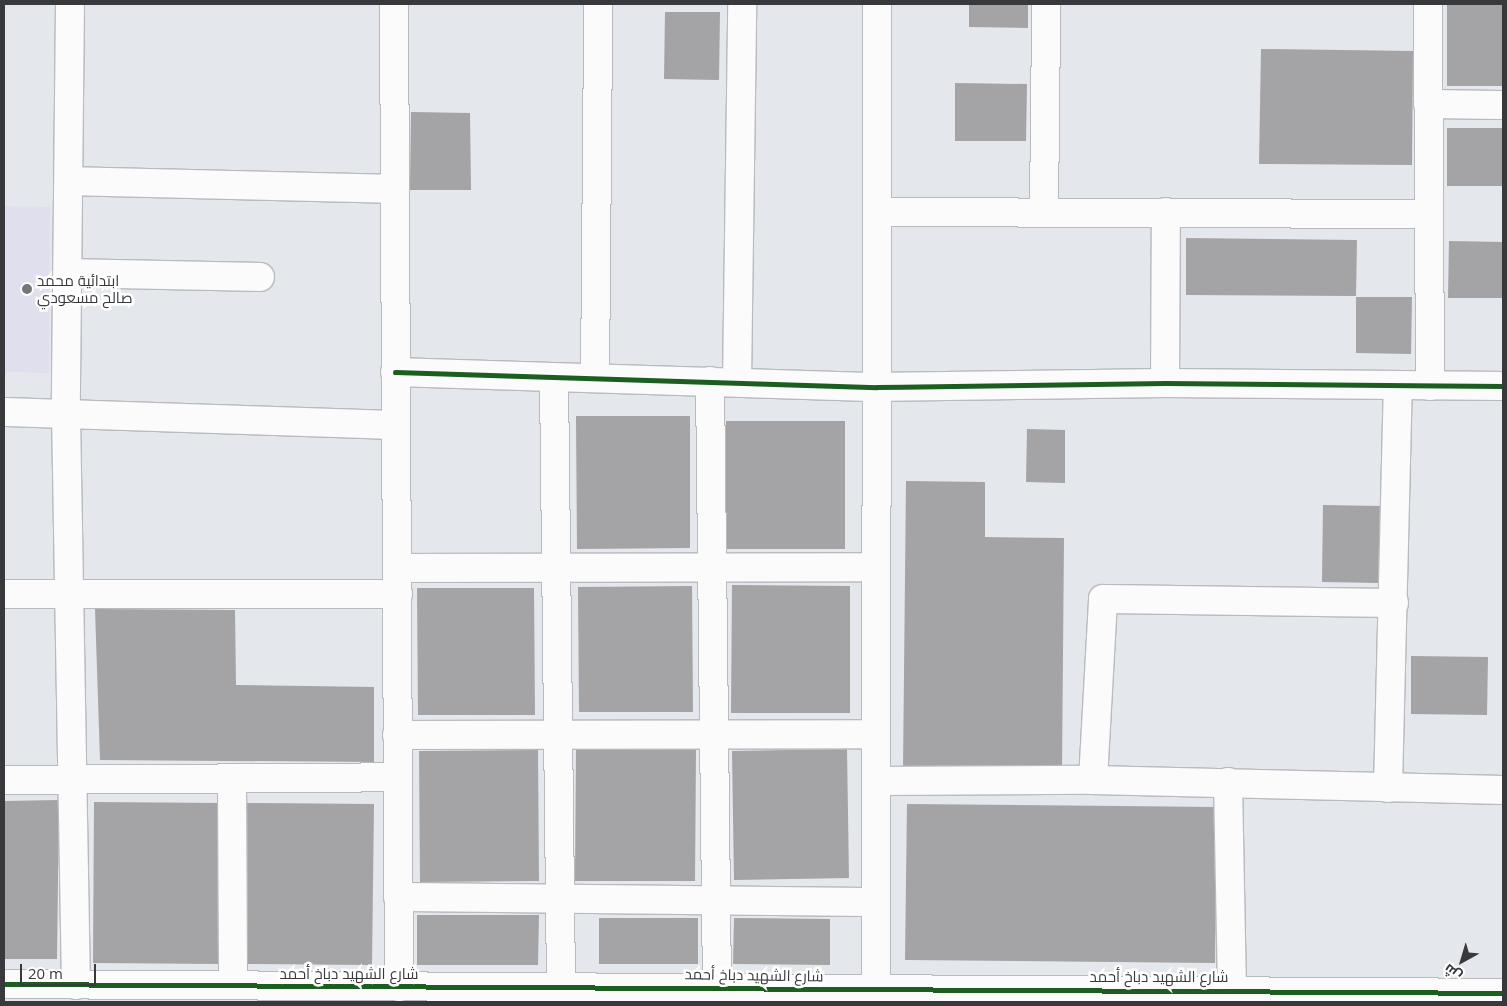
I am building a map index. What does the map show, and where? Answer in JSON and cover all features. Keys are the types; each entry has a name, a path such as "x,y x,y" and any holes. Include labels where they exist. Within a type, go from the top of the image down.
{"street":[{"path":"70,4 66,414 72,594 72,781 76,985"},
{"path":"394,4 395,372 398,581 396,777 399,987"},
{"path":"595,378 598,4"},
{"path":"737,381 742,4"},
{"path":"876,996 877,781 875,734 875,567 879,212 877,4"},
{"path":"1044,212 1046,4"},
{"path":"1428,4 1430,386"},
{"path":"1428,104 1503,106"},
{"path":"69,181 395,189"},
{"path":"879,212 1428,214"},
{"path":"1165,383 1166,212"},
{"path":"68,273 260,277"},
{"path":"395,372 554,378 737,381 877,387 1165,383 1503,386"},
{"path":"554,378 553,569 561,987"},
{"path":"710,381 717,987"},
{"path":"1388,788 1398,386"},
{"path":"4,412 396,425"},
{"path":"4,594 72,594 398,581 553,569 875,567"},
{"path":"1093,780 1103,599 1394,603"},
{"path":"397,735 713,731 875,734"},
{"path":"4,780 232,780 396,777"},
{"path":"232,780 233,985"},
{"path":"877,781 1093,780 1503,790"},
{"path":"1228,782 1232,990"},
{"path":"398,897 559,900 716,898 876,902"},
{"name":"شارع الشهيد دباخ أحمد","path":"4,984 561,987 675,994 717,987 876,996 1232,990 1503,993"}],"shaded area":[{"name":"ابتدائية محمد صالح مسعودي","path":"4,206 50,207 49,373 4,372"}],"building":[{"path":"969,4 1028,4 1028,28 969,27"},
{"path":"1447,4 1503,4 1503,86 1447,86"},
{"path":"665,12 720,12 719,80 664,79"},
{"path":"1261,49 1413,51 1412,165 1259,164"},
{"path":"955,83 1027,84 1026,141 955,141"},
{"path":"411,112 470,113 471,190 410,190"},
{"path":"1447,128 1503,128 1503,186 1447,186"},
{"path":"1186,238 1357,240 1356,296 1186,295"},
{"path":"1449,241 1503,242 1503,298 1448,298"},
{"path":"1356,297 1412,297 1411,354 1356,353"},
{"path":"576,416 690,416 690,548 577,549"},
{"path":"726,421 845,421 845,549 725,549"},
{"path":"1027,429 1065,430 1065,483 1026,482"},
{"path":"906,481 985,482 985,537 1064,538 1062,771 903,769"},
{"path":"1323,505 1381,506 1380,583 1322,582"},
{"path":"732,585 850,586 850,713 731,713"},
{"path":"692,586 693,712 579,712 578,587"},
{"path":"417,588 534,588 535,715 418,715"},
{"path":"95,609 235,610 236,685 374,687 374,762 100,760"},
{"path":"1411,656 1488,657 1487,715 1411,714"},
{"path":"576,749 696,750 695,881 575,881"},
{"path":"847,749 849,878 734,880 732,751"},
{"path":"538,750 539,881 420,882 419,751"},
{"path":"59,800 57,959 4,959 4,801"},
{"path":"94,802 223,803 222,964 93,963"},
{"path":"245,803 374,804 372,965 244,964"},
{"path":"907,804 1217,807 1215,963 905,960"},
{"path":"417,915 539,915 538,965 417,965"},
{"path":"599,918 698,918 698,964 599,964"},
{"path":"734,918 830,919 830,965 733,964"}],"cycle path":[{"path":"395,372 877,387 1165,383 1503,386"},
{"path":"4,984 1503,993"}],"place":[{"name":"ابتدائية محمد صالح مسعودي","path":"27,289"}]}
